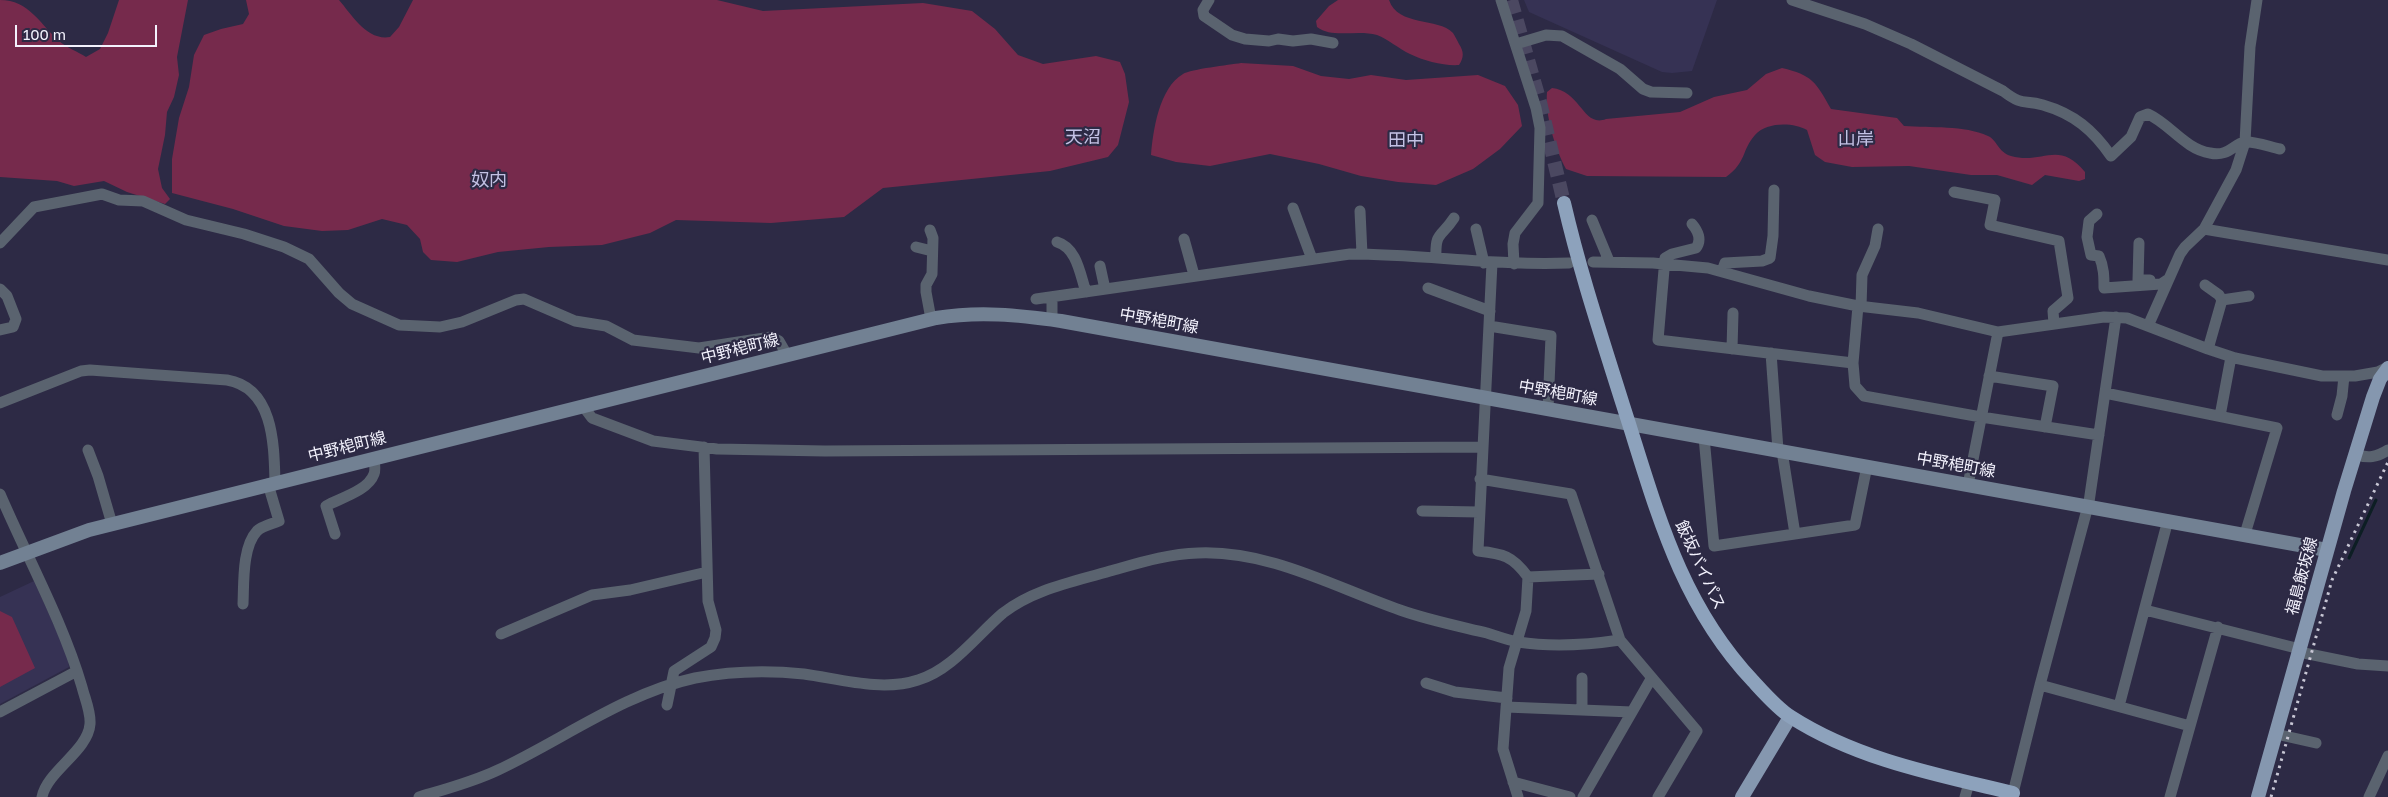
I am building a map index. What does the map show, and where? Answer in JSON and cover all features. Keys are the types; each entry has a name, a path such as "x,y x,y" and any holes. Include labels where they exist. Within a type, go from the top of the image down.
{"highway":[{"name":"飯坂バイパス","path":"1564,203 1578,263 1672,556 1696,604 1732,659 1790,716 1832,740 1881,759 2013,795"}],"main road":[{"name":"中野梍町線","path":"0,563 89,530 112,524 931,319 984,313 1052,319 2327,550"},
{"name":"福島飯坂線","path":"2258,797 2355,454 2373,397 2380,379 2388,368"},
{"path":"1742,797 1790,716"}],"street":[{"path":"1209,0 1204,10 1204,16 1238,38 1262,41 1278,39 1294,41 1312,38 1333,43"},
{"path":"1501,0 1516,44 1540,128 1538,203 1515,233 1513,244 1514,264"},
{"path":"1792,0 1865,24 1911,44 2003,91 2017,102 2041,104 2055,110 2085,125 2098,138 2110,156 2131,137 2140,117 2148,114 2200,151 2212,154 2224,153 2245,142 2280,149"},
{"path":"2148,326 2184,247 2204,229 2236,170 2245,142 2250,48 2257,0"},
{"path":"1516,44 1546,35 1562,36 1620,69 1643,89 1652,92 1687,93"},
{"path":"1722,271 1725,263 1762,261 1770,258 1773,236 1774,190"},
{"path":"1954,192 1995,200 1990,225 2059,241 2068,298 2053,310 2054,324"},
{"path":"0,243 34,206 102,194 119,200 143,200 186,220 244,234 284,247 308,259 338,293 352,304 399,325 440,327 462,322 516,300 524,299 574,321 606,326 633,340 699,348 771,337 779,341 786,355"},
{"path":"1294,208 1312,259"},
{"path":"1360,211 1362,254"},
{"path":"2097,214 2088,221 2087,237 2091,255 2098,256 2104,270 2104,288 2161,284 2168,280"},
{"path":"1436,258 1436,239 1439,233 1446,230 1454,218"},
{"path":"1592,220 1609,261"},
{"path":"1692,224 1698,230 1699,244 1696,248 1668,256 1664,264 1658,340 1853,363"},
{"path":"1476,229 1488,263 1490,311 1480,479 1478,551 1504,554 1515,560 1528,577 1526,611 1509,668 1504,749 1518,797"},
{"path":"1878,229 1875,246 1862,275 1853,363 1854,386 1864,396 1981,417 2099,435"},
{"path":"2204,229 2388,260"},
{"path":"930,230 933,238 932,274 926,286 926,292 931,319"},
{"path":"1184,239 1194,275"},
{"path":"1057,242 1071,250 1086,292"},
{"path":"2139,243 2138,280 2168,280"},
{"path":"916,247 932,251"},
{"path":"1036,299 1194,275 1362,254 1488,263 1569,263"},
{"path":"1593,262 1609,261 1701,267 1722,271 1809,296 1859,306 1918,313 1998,332 2116,317 2127,318 2208,350 2322,376 2344,376 2378,372 2388,368"},
{"path":"1100,266 1105,289"},
{"path":"2205,285 2222,300"},
{"path":"1428,288 1490,311"},
{"path":"0,289 7,296 16,319 13,327 0,330"},
{"path":"2222,300 2249,296"},
{"path":"1052,297 1052,319"},
{"path":"2208,350 2222,300"},
{"path":"1732,349 1733,313"},
{"path":"2013,795 2087,506 2116,317"},
{"path":"1489,326 1551,336 1548,409"},
{"path":"1968,485 1998,332"},
{"path":"1771,353 1780,451 1795,534"},
{"path":"2220,416 2231,356"},
{"path":"0,402 81,371 90,370 161,374 240,383 257,396 265,409 273,443 272,484 279,521 258,529 254,536 245,557 243,604"},
{"path":"1989,376 2053,386 2045,427"},
{"path":"2336,415 2342,396 2344,376"},
{"path":"2105,393 2277,428 2245,534"},
{"path":"583,406 592,418 653,441 704,447 825,451 1482,446"},
{"path":"1704,437 1714,546 1855,525 1866,466"},
{"path":"667,705 674,671 711,647 716,630 708,601 704,447"},
{"path":"88,450 112,524"},
{"path":"2355,454 2364,458 2377,456 2388,450"},
{"path":"335,534 326,506 346,498 370,481 375,472 374,458"},
{"path":"1480,479 1571,494 1620,640 1697,731 1658,797"},
{"path":"0,494 25,553 73,655 90,714 90,726 86,737 47,785 42,797"},
{"path":"1422,511 1479,512"},
{"path":"2119,706 2168,520"},
{"path":"419,797 456,786 497,770 633,700 671,684 694,678 744,671 800,674 887,685 918,681 932,674 955,657 1005,612 1034,595 1055,586 1169,556 1198,553 1237,555 1264,560 1294,569 1401,610 1517,642 1575,644 1620,640"},
{"path":"501,634 592,595 630,590 707,572"},
{"path":"1528,577 1599,574"},
{"path":"2145,610 2358,664 2388,666"},
{"path":"2170,797 2218,627"},
{"path":"0,712 77,671"},
{"path":"1582,678 1582,710"},
{"path":"1582,797 1651,678"},
{"path":"1426,683 1455,692 1507,703 1582,710 1632,712"},
{"path":"2040,685 2190,726"},
{"path":"2276,734 2316,742"},
{"path":"2369,797 2388,756"},
{"path":"1513,782 1570,797"},
{"path":"1965,797 1969,783"}],"shaded area":[{"path":"0,0 10,1 26,8 59,41 86,57 100,49 108,33 119,0 188,0 177,57 179,75 174,97 167,112 165,135 158,169 162,188 170,199 165,204 127,192 104,181 74,186 57,181 0,177"},
{"path":"246,0 339,0 361,26 374,35 382,37 390,37 399,27 413,0 717,0 763,11 923,3 972,11 995,29 1018,55 1043,64 1096,56 1120,62 1125,74 1129,102 1118,145 1108,157 1050,171 883,188 844,217 771,223 676,220 650,233 602,245 549,247 498,252 457,262 431,260 423,252 420,239 407,225 382,219 348,230 322,231 284,226 233,209 172,193 172,159 179,118 189,87 194,55 204,35 243,24 249,14"},
{"path":"1338,0 1389,0 1394,9 1409,18 1446,28 1453,33 1462,50 1463,57 1461,62 1459,65 1447,65 1421,59 1377,35 1369,33 1323,31 1317,27 1316,21 1329,6"},
{"path":"1524,0 1717,0 1692,71 1672,73 1662,72 1529,12"},
{"path":"1241,63 1293,66 1321,76 1349,79 1371,75 1406,80 1478,75 1505,86 1518,105 1522,126 1500,149 1473,169 1436,185 1398,182 1361,176 1319,164 1270,154 1210,166 1176,162 1151,155 1153,134 1159,111 1168,89 1175,81 1183,74 1194,70"},
{"path":"1782,68 1807,77 1812,81 1831,109 1897,118 1904,126 1979,132 1991,138 2003,152 2011,156 2032,158 2058,155 2067,157 2085,172 2085,179 2079,181 2045,175 2032,185 1997,175 1971,175 1909,166 1852,167 1825,162 1815,155 1807,130 1787,125 1766,128 1755,135 1741,161 1733,172 1726,177 1587,176 1566,169 1558,151 1549,121 1547,92 1552,88 1569,95 1586,114 1598,120 1680,112 1714,97 1747,90 1766,74"},
{"path":"34,581 67,654 69,667 0,704 0,597"},
{"path":"0,611 12,617 35,668 0,687"}],"waterway":[{"path":"2349,558 2376,500"}],"tunnel":[{"path":"1511,0 1540,102 1564,203"}],"railway":[{"path":"2271,797 2332,580 2388,462"}],"district":[{"name":"天沼","path":"1083,137"},
{"name":"山岸","path":"1856,139"},
{"name":"田中","path":"1406,140"},
{"name":"奴内","path":"489,180"}]}
